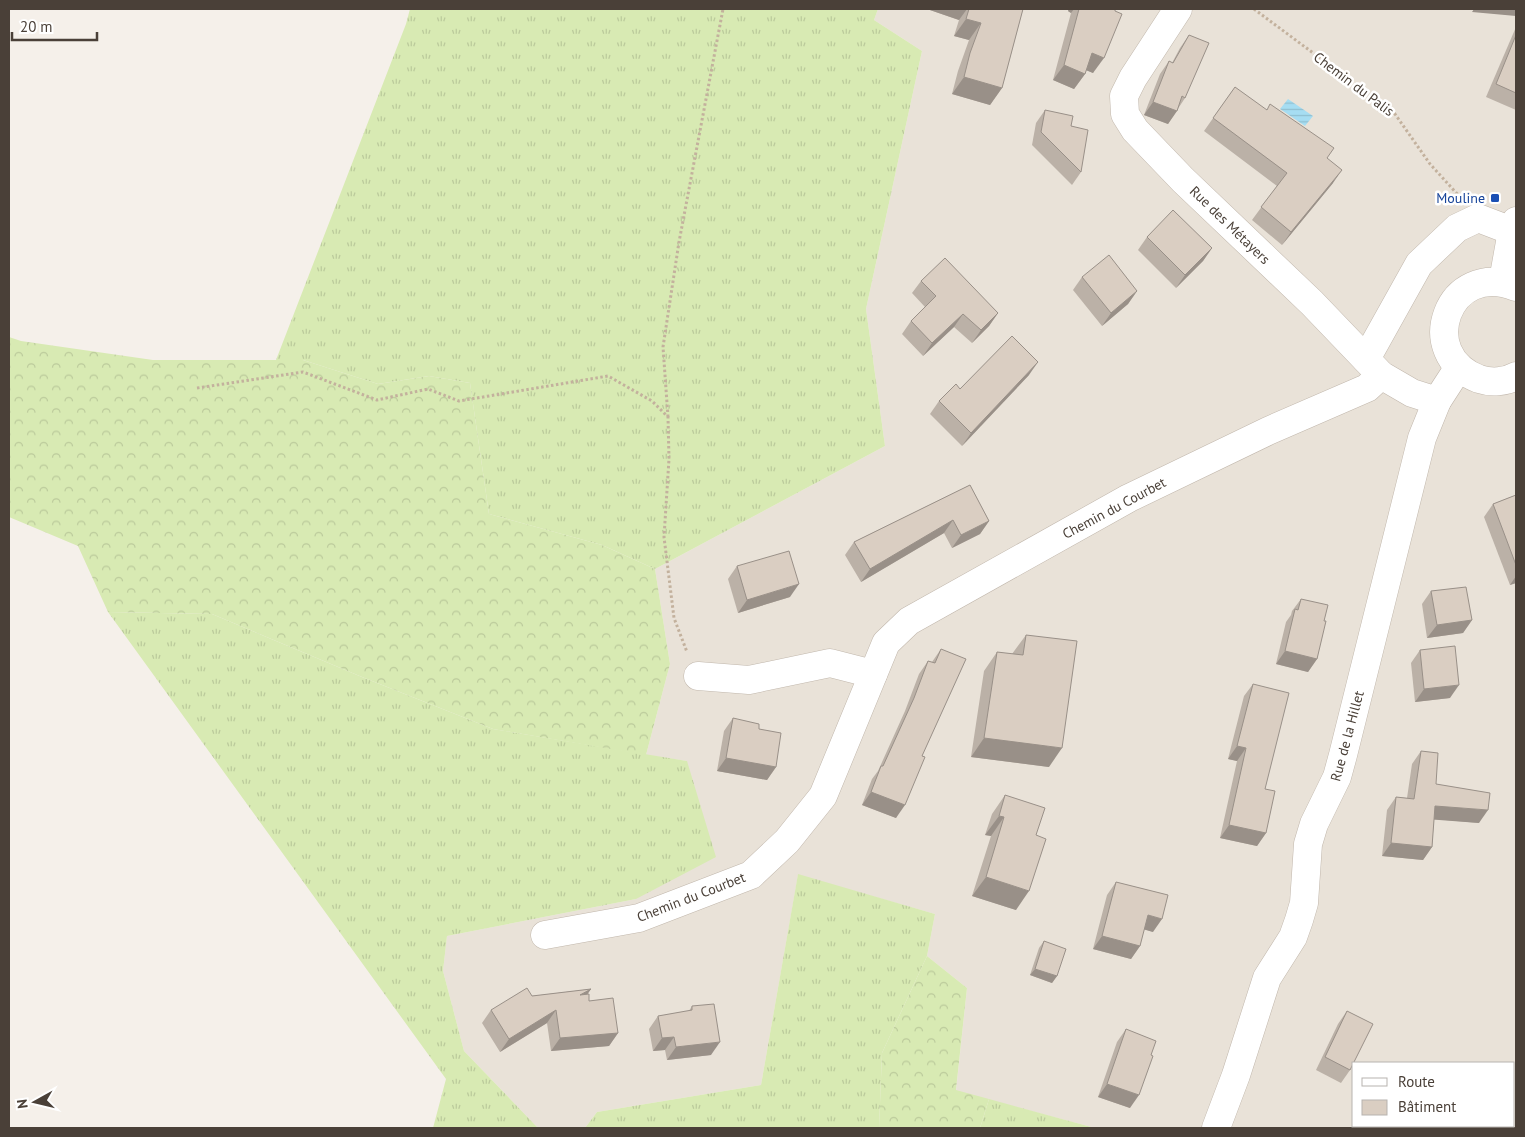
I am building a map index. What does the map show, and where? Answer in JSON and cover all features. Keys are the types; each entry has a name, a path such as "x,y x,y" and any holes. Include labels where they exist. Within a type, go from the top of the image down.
{"street":[{"name":"Rue des Métayers","path":"1178,9 1133,78 1124,96 1125,114 1135,130 1183,180 1312,303 1374,367 1412,393 1437,401"},
{"path":"1374,367 1419,264 1457,228 1478,218 1514,226 1510,284 1488,281 1472,286 1459,295 1450,308 1444,323 1444,339 1449,354 1459,367 1470,375 1484,380 1497,381 1511,379 1516,376"},
{"name":"Chemin du Courbet","path":"545,935 639,918 751,875 787,841 823,796 886,643 909,621 1129,498 1268,431 1367,388 1374,367"},
{"name":"Rue de la Hillet","path":"1216,1128 1236,1075 1267,978 1293,936 1299,920 1304,903 1308,844 1314,824 1337,778 1422,438 1437,401 1459,367"},
{"path":"698,676 749,680 830,663 873,674"}],"path":[{"path":"698,676 674,618 664,537 669,459 663,347 679,242 723,9"},
{"name":"Chemin du Palis","path":"1254,9 1395,114 1430,164 1478,218"},
{"path":"197,388 303,372 377,400 428,389 459,401 608,376 652,401 668,417"}],"shaded area":[{"path":"878,9 1516,9 1516,1128 1095,1128 956,1091 967,988 927,956 935,914 798,875 761,1085 597,1112 585,1128 538,1128 464,1051 443,971 447,936 636,899 687,761 646,755 670,664 655,569 885,446 866,309 922,51 874,20"}],"green space":[{"path":"410,9 878,9 874,20 922,51 866,309 885,446 655,569 602,545 489,514 470,383 429,376 378,384 303,360 276,360 406,24"},
{"path":"9,337 21,341 153,360 303,360 378,384 429,376 470,383 489,514 602,545 655,569 670,664 646,755 493,729 212,614 108,612 78,546 9,517"},
{"path":"108,612 212,614 493,729 687,761 716,857 636,899 447,936 443,971 464,1051 538,1128 433,1128 446,1079"},
{"path":"798,874 935,914 927,956 882,1053 879,1128 585,1128 597,1112 761,1085"},
{"path":"927,956 967,988 956,1090 989,1099 980,1128 879,1128 882,1053"},
{"path":"989,1099 1095,1128 980,1128"}],"water":[{"path":"1288,99 1313,116 1305,126 1280,109"}],"building":[{"path":"969,9 1023,9 1002,88 964,77 981,23 966,19"},
{"path":"1079,9 1115,9 1115,11 1122,14 1104,58 1092,53 1085,74 1064,65"},
{"path":"1189,35 1209,43 1185,98 1182,96 1177,111 1153,102 1169,61 1173,63"},
{"path":"1516,35 1516,93 1496,84"},
{"path":"1235,87 1267,110 1270,104 1334,148 1327,158 1342,170 1291,232 1261,207 1287,173 1213,118"},
{"path":"1045,110 1073,116 1071,126 1088,130 1081,172 1041,132"},
{"path":"1173,210 1212,248 1185,275 1147,237"},
{"path":"1109,255 1137,291 1111,313 1082,277"},
{"path":"945,258 998,313 981,330 963,314 932,343 911,321 936,296 921,281"},
{"path":"1012,336 1038,362 971,433 939,401 956,384 960,389"},
{"path":"970,485 989,521 961,535 953,520 870,569 854,542"},
{"path":"1516,495 1516,565 1493,504"},
{"path":"789,551 799,584 747,600 737,566"},
{"path":"1466,587 1472,620 1437,625 1431,591"},
{"path":"1301,599 1328,605 1317,659 1285,651 1295,609 1298,610"},
{"path":"1026,635 1077,641 1062,748 984,738 997,652 1023,655"},
{"path":"1455,646 1459,685 1424,689 1420,650"},
{"path":"941,649 966,659 922,756 925,757 905,805 871,792 881,766 883,766 914,698 928,661 935,663"},
{"path":"1253,684 1289,693 1265,789 1275,791 1266,833 1229,825 1246,748 1237,746"},
{"path":"733,718 759,724 759,729 781,733 776,767 726,758"},
{"path":"1421,751 1438,753 1436,784 1490,793 1488,810 1435,806 1432,847 1391,843 1396,797 1414,799"},
{"path":"1005,795 1045,808 1036,835 1046,839 1029,891 986,877 1004,817 999,816"},
{"path":"1116,882 1168,895 1162,919 1148,915 1140,946 1102,936"},
{"path":"1044,941 1066,949 1057,976 1035,969"},
{"path":"527,988 532,996 591,989 580,995 589,994 589,1001 613,998 618,1033 560,1038 556,1010 509,1039 491,1010"},
{"path":"714,1004 720,1042 676,1047 674,1037 662,1038 658,1016 692,1010 692,1006"},
{"path":"1347,1011 1373,1024 1354,1062 1352,1062 1350,1070 1325,1057"},
{"path":"1126,1029 1156,1041 1151,1055 1153,1056 1139,1095 1107,1084"},
{"path":"1397,1127 1400,1128 1360,1128"}],"place":[{"name":"Mouline","path":"1495,198"}]}
